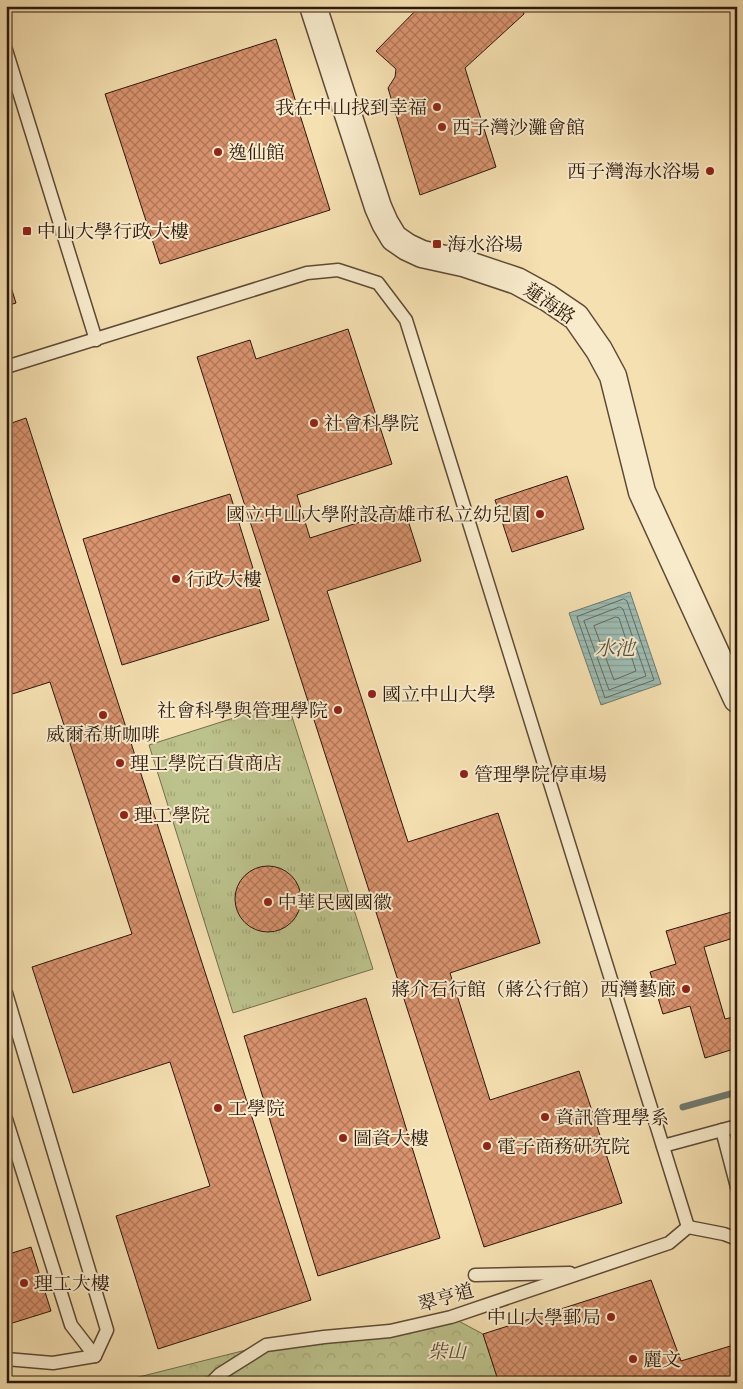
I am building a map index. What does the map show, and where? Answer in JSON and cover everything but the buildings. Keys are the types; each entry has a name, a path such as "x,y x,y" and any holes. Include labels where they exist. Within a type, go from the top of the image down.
{"street":[{"name":"蓮海路","path":"313,6 378,207 385,224 394,238 422,254 463,263 517,281 548,298 576,317 599,350 613,376 642,492 737,699"}],"lane":[{"path":"6,50 96,340"},
{"path":"6,366 96,340 307,273 338,270 378,283 406,320 688,1228 724,1234 737,1239"},
{"path":"6,994 107,1330 95,1356"},
{"path":"6,1119 71,1325 95,1356"},
{"path":"663,1146 729,1128"},
{"path":"729,1128 737,1162"},
{"path":"729,1128 737,1187"},
{"name":"翠亨道","path":"212,1383 220,1374 266,1345 324,1337 390,1332 451,1317 669,1243 688,1228"},
{"path":"475,1275 582,1273"},
{"path":"6,1359 53,1363 95,1356"}],"green space":[{"path":"287,701 373,969 233,1013 149,745"},
{"name":"柴山","path":"451,1317 483,1334 499,1383 115,1383 266,1345"}],"water":[{"name":"水池","path":"630,592 661,684 601,705 569,613"}],"waterway":[{"path":"683,1107 737,1092"}],"place":[{"name":"我在中山找到幸福","path":"437,107"},
{"name":"西子灣沙灘會館","path":"442,127"},
{"name":"逸仙館","path":"218,152"},
{"name":"西子灣海水浴場","path":"710,171"},
{"name":"中山大學行政大樓","path":"27,231"},
{"name":"海水浴場","path":"437,244"},
{"name":"社會科學院","path":"314,423"},
{"name":"國立中山大學附設高雄市私立幼兒園","path":"540,514"},
{"name":"行政大樓","path":"176,579"},
{"name":"國立中山大學","path":"372,694"},
{"name":"社會科學與管理學院","path":"338,710"},
{"name":"威爾希斯咖啡","path":"103,715"},
{"name":"理工學院百貨商店","path":"120,763"},
{"name":"管理學院停車場","path":"464,774"},
{"name":"理工學院","path":"124,815"},
{"name":"中華民國國徽","path":"268,902"},
{"name":"蔣介石行館（蔣公行館）西灣藝廊","path":"686,989"},
{"name":"工學院","path":"218,1108"},
{"name":"資訊管理學系","path":"545,1117"},
{"name":"圖資大樓","path":"343,1138"},
{"name":"電子商務研究院","path":"487,1146"},
{"name":"理工大樓","path":"24,1283"},
{"name":"中山大學郵局","path":"611,1317"},
{"name":"麗文","path":"633,1359"}]}
